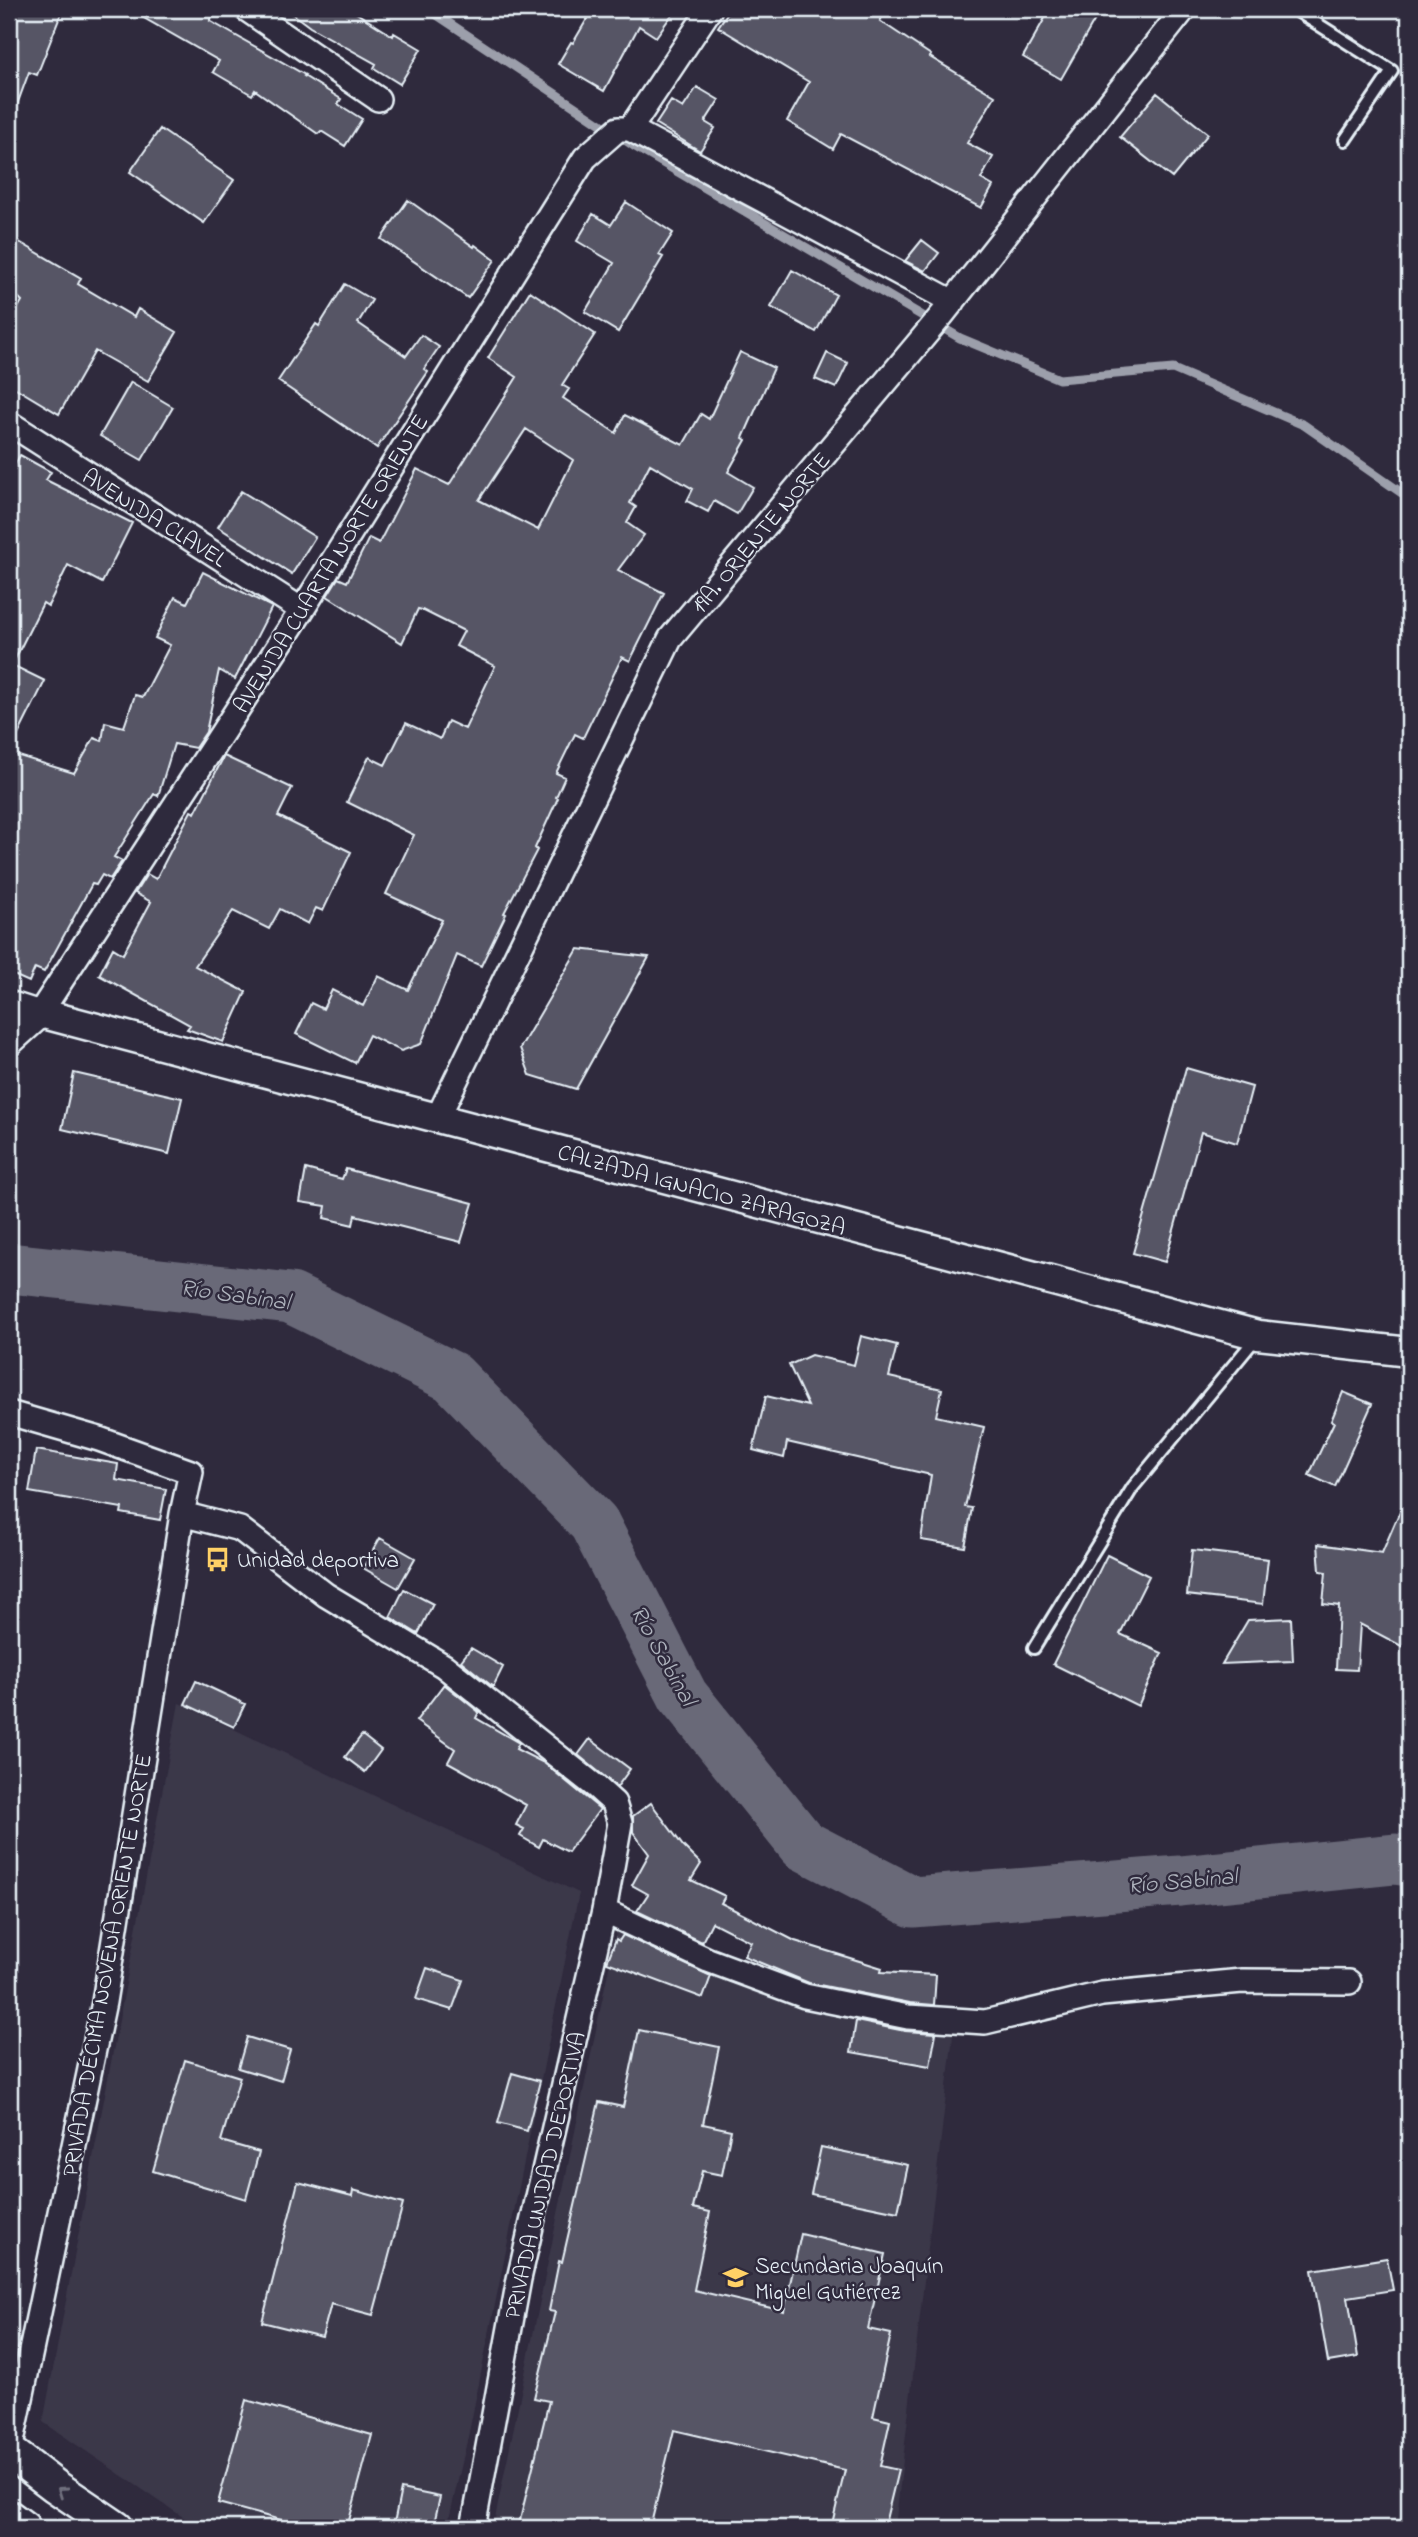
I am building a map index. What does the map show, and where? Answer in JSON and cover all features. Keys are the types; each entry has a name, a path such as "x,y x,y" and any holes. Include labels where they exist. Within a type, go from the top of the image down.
{"main road":[{"path":"10,2453 117,2528"},
{"path":"9,2517 24,2528"}],"street":[{"path":"246,9 379,99"},
{"name":"AVENIDA CUARTA NORTE ORIENTE","path":"40,1013 302,610 585,158 624,129 710,9"},
{"name":"19A. ORIENTE NORTE","path":"437,1119 670,639 948,309 1184,9"},
{"path":"624,129 948,309"},
{"name":"AVENIDA CLAVEL","path":"9,423 302,610"},
{"path":"9,1003 40,1013"},
{"path":"9,1041 40,1013"},
{"name":"CALZADA IGNACIO ZARAGOZA","path":"40,1013 1258,1335 1409,1352"},
{"name":"PRIVADA DÉCIMA NOVENA ORIENTE NORTE","path":"9,1413 99,1439 191,1472 104,2002 10,2453"},
{"name":"PRIVADA UNIDAD DEPORTIVA","path":"182,1514 240,1529 326,1595 444,1666 595,1786 614,1803 620,1823 604,1911 519,2279 473,2528"},
{"path":"604,1911 708,1960 806,1996 908,2017 985,2022 1102,1994 1242,1981 1349,1982"}],"lane":[{"path":"1294,9 1392,71 1345,140"},
{"path":"1034,1648 1133,1487 1258,1335"}],"shaded area":[{"path":"179,1703 579,1893 447,2528 199,2528 43,2422"},
{"name":"Secundaria Joaquín Miguel Gutiérrez","path":"617,1928 813,2009 954,2027 895,2528 493,2528"}],"building":[{"path":"9,9 63,9 37,75 29,72 11,121 9,120"},
{"path":"128,9 217,9 210,21 305,75 341,99 338,104 362,119 345,146 321,131 318,134 255,90 252,95 213,72 219,61"},
{"path":"286,9 350,9 393,36 394,33 421,49 400,84 374,68 376,64 310,27"},
{"path":"593,9 676,9 656,37 639,26 604,91 558,64"},
{"path":"730,9 887,9 880,21 931,55 930,57 995,96 967,143 993,157 981,179 993,186 981,208 841,134 833,149 787,121 809,82 718,27"},
{"path":"1050,9 1101,9 1061,79 1023,57"},
{"path":"697,87 719,100 705,122 715,128 700,151 656,124 671,101 683,108"},
{"path":"1157,93 1208,134 1172,178 1120,137"},
{"path":"160,129 234,180 204,223 130,172"},
{"path":"408,200 495,260 468,298 381,239"},
{"path":"626,202 673,233 659,255 663,257 618,332 585,312 614,263 577,241 593,214 611,225"},
{"path":"9,236 81,278 78,284 134,317 138,309 177,332 148,381 95,351 59,414 9,384 9,323 22,301 9,292"},
{"path":"922,240 939,253 925,271 905,261"},
{"path":"792,270 836,295 816,332 771,307"},
{"path":"345,284 372,300 358,323 406,356 421,335 439,347 424,369 428,372 377,448 278,381 316,324 319,326"},
{"path":"530,291 595,334 562,385 569,389 563,398 616,433 625,415 683,445 701,414 709,419 740,352 774,368 743,438 746,440 728,472 753,487 737,514 714,501 708,512 687,501 693,489 650,464 630,503 636,507 627,523 644,535 618,570 664,593 630,661 622,657 583,738 575,734 556,773 565,777 535,848 537,850 504,913 506,914 481,966 457,955 421,1044 401,1051 369,1035 355,1063 296,1034 311,1003 323,1009 332,990 363,1006 378,976 408,990 442,920 386,894 414,835 347,802 369,757 385,765 406,723 440,739 448,721 465,729 495,666 456,646 464,631 422,610 418,609 402,643 327,596 338,578 347,582 369,538 379,543 417,469 449,485 517,377 488,358","holes":["526,429 573,460 538,530 479,500"]},
{"path":"827,353 848,363 836,388 815,379"},
{"path":"131,382 173,407 142,460 100,436"},
{"path":"20,455 51,472 46,480 132,523 102,583 68,565 48,606 43,603 12,665 45,681 9,753 9,476"},
{"path":"241,491 315,537 292,574 218,527"},
{"path":"203,572 272,607 235,679 219,670 206,732 195,748 174,744 158,796 154,794 114,857 122,861 110,879 102,875 96,885 92,884 44,972 35,968 29,982 9,973 9,753 74,773 94,738 102,741 105,722 124,727 135,695 143,697 170,645 155,638 175,597 187,603"},
{"path":"224,756 292,788 278,816 351,852 323,911 316,908 308,924 280,909 269,929 233,911 195,966 246,992 223,1042 187,1029 190,1025 99,975 113,948 123,954 151,902 135,893 147,874 156,879 191,811 195,813"},
{"path":"578,949 649,957 576,1089 530,1075 520,1048"},
{"path":"1186,1068 1252,1087 1237,1143 1201,1132 1165,1262 1133,1253"},
{"path":"74,1073 182,1098 169,1154 62,1129"},
{"path":"306,1169 342,1179 346,1169 473,1203 461,1242 355,1215 353,1225 324,1218 326,1206 300,1202"},
{"path":"861,1336 897,1345 889,1377 942,1389 936,1416 984,1427 965,1507 972,1508 965,1547 921,1540 931,1475 787,1442 784,1458 753,1450 766,1396 808,1406 789,1365 811,1355 854,1365"},
{"path":"1343,1392 1372,1404 1335,1487 1309,1475 1334,1422 1331,1421"},
{"path":"36,1450 118,1464 116,1480 166,1489 160,1520 121,1513 122,1508 29,1492"},
{"path":"1409,1490 1409,1650 1360,1624 1357,1670 1336,1669 1339,1606 1323,1604 1326,1572 1320,1571 1318,1544 1382,1553"},
{"path":"380,1538 415,1558 398,1588 363,1568"},
{"path":"1192,1550 1268,1559 1263,1604 1187,1595"},
{"path":"1107,1555 1149,1576 1120,1634 1162,1653 1138,1706 1053,1664"},
{"path":"404,1589 433,1604 418,1634 390,1617"},
{"path":"1291,1618 1293,1661 1222,1664 1248,1620"},
{"path":"471,1648 503,1667 493,1687 461,1661"},
{"path":"196,1681 245,1704 234,1727 185,1704"},
{"path":"444,1684 479,1712 476,1718 519,1743 516,1749 544,1763 600,1809 568,1852 543,1839 539,1847 520,1836 524,1829 516,1825 526,1805 448,1762 455,1749 416,1721"},
{"path":"362,1735 381,1750 365,1772 345,1757"},
{"path":"590,1739 630,1769 617,1787 578,1755"},
{"path":"651,1803 683,1846 701,1864 691,1880 725,1896 721,1903 795,1941 882,1968 881,1972 936,1975 934,2005 910,2003 809,1983 744,1956 751,1942 712,1922 702,1942 637,1911 648,1894 632,1885 649,1854 633,1832 633,1816"},
{"path":"623,1935 711,1976 703,1998 607,1962 616,1939 619,1941"},
{"path":"427,1968 463,1980 452,2010 416,1999"},
{"path":"856,2021 905,2031 936,2033 930,2066 851,2052"},
{"path":"639,2030 719,2047 703,2124 731,2130 722,2175 702,2171 693,2208 710,2212 694,2290 784,2311 801,2234 885,2254 868,2329 891,2334 873,2417 890,2421 880,2466 898,2470 884,2528 831,2528 845,2470 674,2430 650,2528 518,2528 549,2401 534,2398 555,2312 549,2311 559,2261 562,2262 599,2102 623,2107"},
{"path":"247,2037 290,2050 281,2081 238,2068"},
{"path":"185,2060 240,2077 221,2141 259,2152 246,2199 153,2171"},
{"path":"512,2073 540,2081 527,2131 498,2123"},
{"path":"821,2147 908,2165 898,2212 811,2194"},
{"path":"298,2182 352,2196 353,2190 403,2204 373,2315 331,2304 322,2337 262,2322"},
{"path":"1387,2258 1393,2290 1348,2297 1358,2357 1328,2362 1312,2270"},
{"path":"246,2400 372,2435 347,2528 310,2528 218,2503"},
{"path":"401,2489 440,2497 433,2528 393,2528"}],"waterway":[{"path":"428,9 634,146 960,338 1059,379 1173,369 1304,425 1409,498"},
{"name":"Río Sabinal","path":"9,1268 291,1298 452,1377 594,1523 683,1696 803,1845 913,1902 1180,1881 1395,1859 1409,1861"}],"place":[{"name":"Unidad deportiva","path":"217,1559"},
{"name":"Secundaria Joaquín Miguel Gutiérrez","path":"735,2278"}]}
